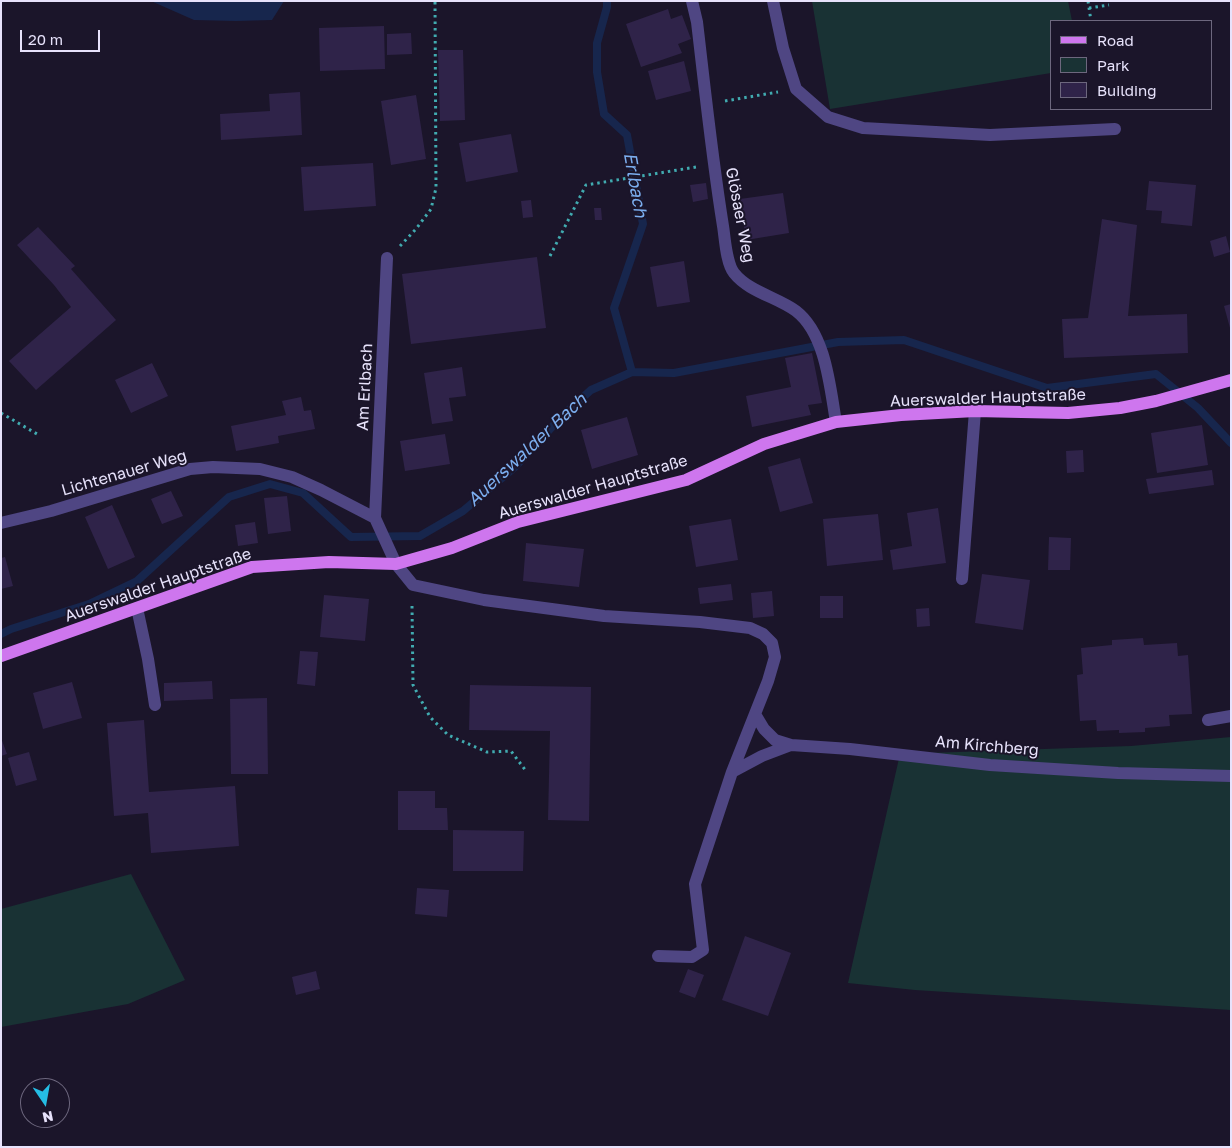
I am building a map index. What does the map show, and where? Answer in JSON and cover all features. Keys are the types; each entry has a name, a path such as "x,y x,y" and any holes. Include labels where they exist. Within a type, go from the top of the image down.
{"main road":[{"name":"Auerswalder Hauptstraße","path":"1,656 252,567 329,562 396,564 452,548 518,522 686,480 764,444 836,422 901,415 975,411 1068,412 1120,408 1156,401 1231,380"}],"street":[{"name":"Glösaer Weg","path":"692,1 697,22 714,164 728,257 734,272 747,284 796,311 813,330 823,356 836,422"},
{"path":"773,1 783,48 796,89 828,117 863,128 990,134 1115,129"},
{"name":"Am Erlbach","path":"377,522 387,258"},
{"path":"962,579 975,411"},
{"name":"Lichtenauer Weg","path":"1,523 51,511 190,469 213,467 260,469 292,477 321,490 377,522"},
{"path":"377,522 396,564 413,585 484,600 604,616 700,622 750,628 772,642 775,657 732,772 694,884 703,950 692,957 658,956"},
{"path":"137,608 148,659 155,705"},
{"name":"Am Kirchberg","path":"755,714 764,729 775,740 791,745 990,764 1118,773 1231,776"},
{"path":"1208,720 1231,716"},
{"path":"732,772 762,756 791,745"}],"path":[{"path":"387,258 416,229 431,209 436,188 435,1"},
{"path":"1088,1 1091,20"},
{"path":"1089,8 1109,5"},
{"path":"707,104 796,89"},
{"path":"550,256 586,185 714,164"},
{"path":"1,414 37,434"},
{"path":"413,585 412,646 414,685 430,716 448,735 487,752 511,751 526,771"}],"green space":[{"path":"812,1 1068,1 1072,20 1050,20 1050,73 830,109"},
{"path":"1231,737 1231,1010 915,990 848,983 900,754 1131,746"},
{"path":"131,874 185,980 128,1004 1,1027 1,909"}],"water":[{"path":"151,1 284,1 272,20 236,21 194,20"}],"building":[{"path":"668,9 671,19 682,15 691,39 678,44 682,53 641,67 626,24"},
{"path":"384,26 385,69 320,71 319,28"},
{"path":"411,33 412,54 387,55 387,34"},
{"path":"438,50 463,50 465,120 440,121"},
{"path":"684,61 691,91 656,100 648,71"},
{"path":"300,92 302,135 221,140 220,114 270,111 269,94"},
{"path":"416,95 426,159 391,165 381,101"},
{"path":"511,134 518,172 466,182 459,143"},
{"path":"373,163 376,206 304,211 301,167"},
{"path":"1149,181 1196,185 1192,226 1161,223 1162,211 1146,210"},
{"path":"706,183 708,199 693,202 690,185"},
{"path":"783,193 789,233 746,240 740,199"},
{"path":"531,200 533,217 523,218 521,201"},
{"path":"594,208 601,208 602,220 595,220"},
{"path":"1102,219 1137,225 1128,316 1187,314 1188,353 1064,358 1062,319 1088,318"},
{"path":"38,227 75,266 71,269 116,320 36,390 9,361 71,307 54,285 17,245"},
{"path":"1226,236 1230,252 1214,257 1210,241"},
{"path":"537,257 546,328 411,344 402,274"},
{"path":"684,261 690,302 657,307 650,267"},
{"path":"1231,304 1231,328 1230,328 1224,306"},
{"path":"812,353 822,403 808,405 811,415 752,427 746,396 791,387 785,358"},
{"path":"152,363 168,396 131,413 115,380"},
{"path":"462,367 466,396 449,398 453,421 432,424 424,373"},
{"path":"301,397 304,411 311,410 315,429 278,436 279,443 236,451 231,426 286,415 282,401"},
{"path":"627,417 638,455 592,469 581,430"},
{"path":"1202,425 1208,465 1157,473 1151,433"},
{"path":"445,434 450,464 405,471 400,441"},
{"path":"1083,450 1084,472 1067,473 1066,451"},
{"path":"800,458 813,503 780,512 768,467"},
{"path":"1212,470 1214,485 1149,494 1146,479"},
{"path":"171,491 183,516 162,524 151,499"},
{"path":"287,496 291,531 268,534 264,498"},
{"path":"112,505 135,557 108,569 85,517"},
{"path":"938,508 946,563 893,570 890,550 912,546 907,513"},
{"path":"878,514 883,560 827,566 823,519"},
{"path":"731,519 738,560 696,567 689,526"},
{"path":"255,522 258,543 238,546 235,525"},
{"path":"1049,537 1071,538 1070,570 1048,570"},
{"path":"526,543 584,549 579,587 523,581"},
{"path":"5,557 13,586 1,589 1,558"},
{"path":"982,574 1030,580 1023,630 975,623"},
{"path":"731,584 733,600 700,604 698,588"},
{"path":"772,591 774,616 753,618 751,593"},
{"path":"324,595 369,599 365,641 320,637"},
{"path":"820,596 843,596 843,618 820,618"},
{"path":"929,608 930,626 917,627 916,609"},
{"path":"1143,638 1144,645 1177,643 1178,656 1188,655 1192,714 1169,715 1170,726 1145,728 1145,732 1119,733 1119,730 1097,731 1096,720 1080,721 1077,675 1083,674 1081,648 1112,645 1112,640"},
{"path":"300,651 318,652 315,686 297,684"},
{"path":"212,681 213,699 164,701 164,683"},
{"path":"72,682 82,718 43,729 33,693"},
{"path":"470,685 591,687 589,821 548,820 550,731 469,730"},
{"path":"267,698 268,774 231,774 230,699"},
{"path":"144,720 149,792 235,786 239,846 151,853 148,813 114,816 107,723"},
{"path":"1,738 7,754 1,756"},
{"path":"29,752 37,780 16,786 8,758"},
{"path":"398,791 435,791 435,808 447,808 448,830 398,830"},
{"path":"453,830 524,831 523,871 453,871"},
{"path":"417,888 449,890 447,917 415,914"},
{"path":"745,936 791,953 768,1016 722,1000"},
{"path":"688,969 704,975 695,998 679,992"},
{"path":"316,971 320,989 296,995 292,977"}],"waterway":[{"name":"Erlbach","path":"607,1 597,43 597,72 604,114 627,135 643,224 614,308 632,372"},
{"name":"Auerswalder Bach","path":"1,634 11,629 89,604 137,581 229,497 270,484 303,493 351,537 420,536 463,511 515,467 563,415 591,390 632,372 674,373 838,342 904,340 1047,388 1156,374 1198,408 1231,443"}]}
